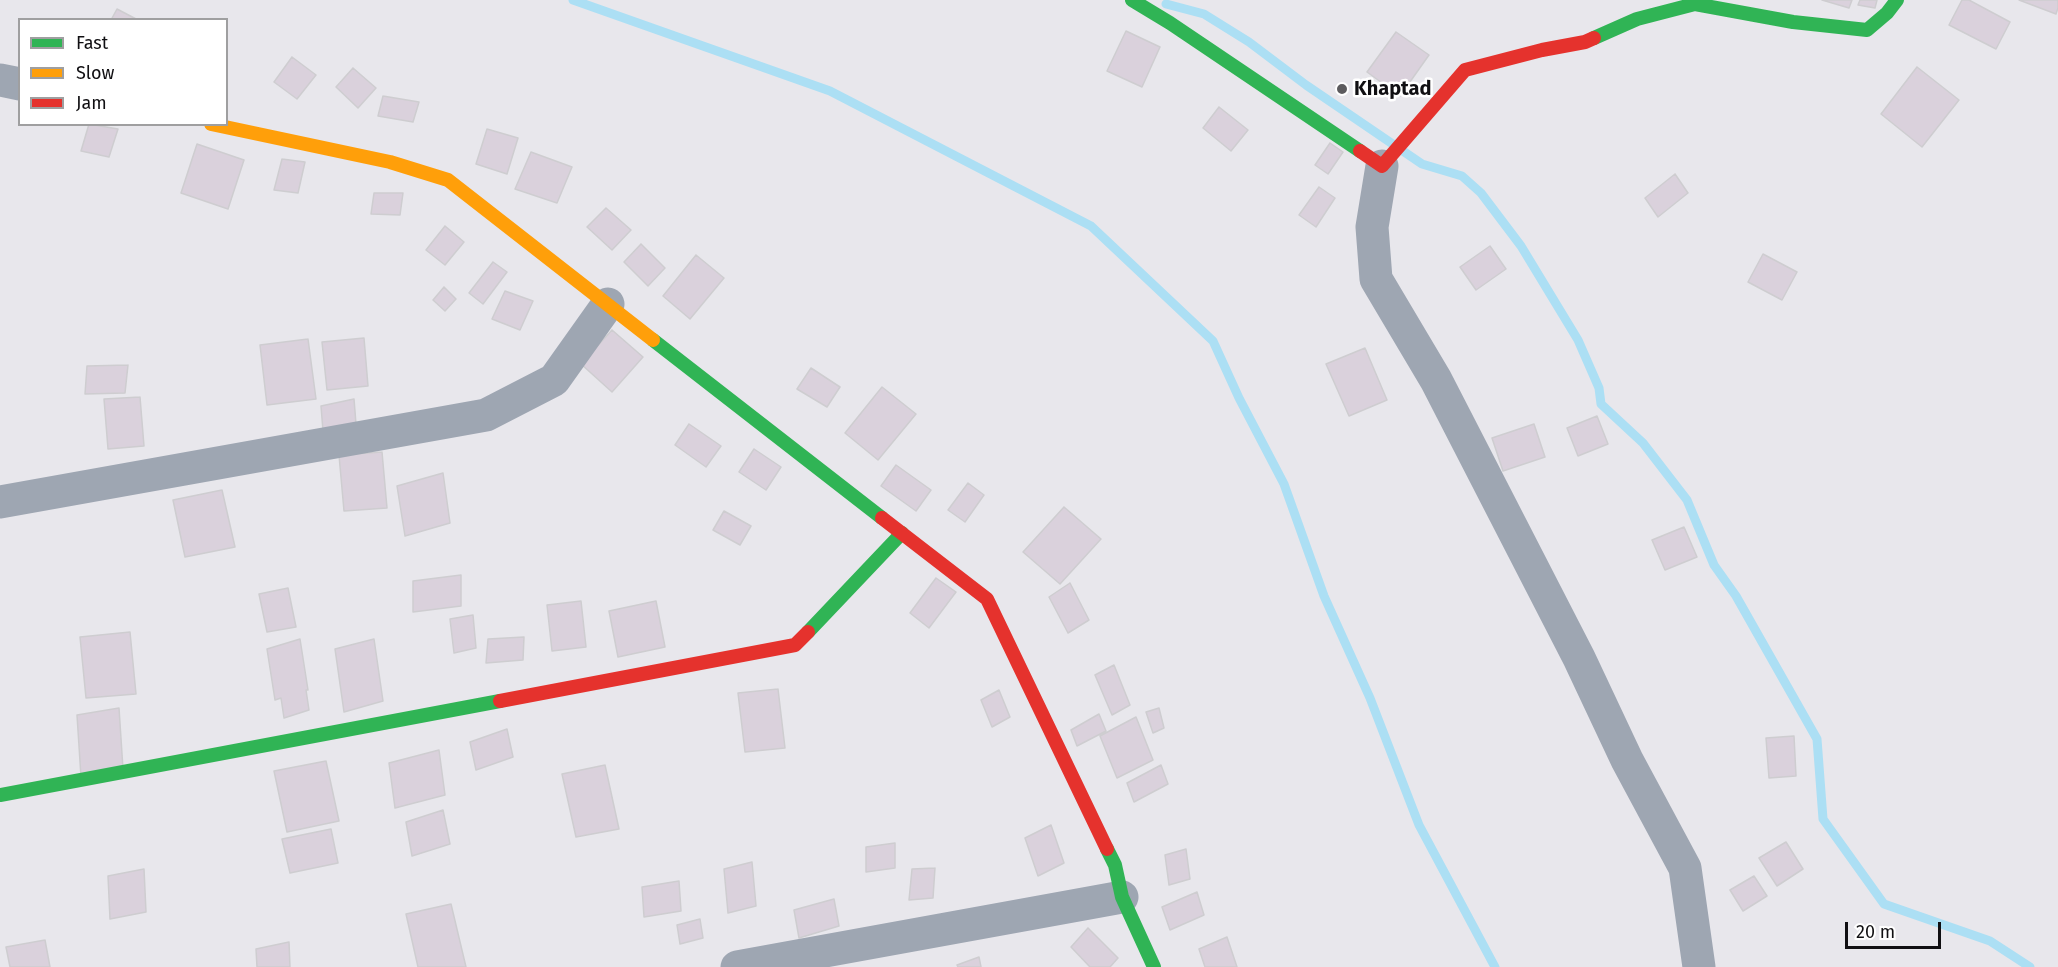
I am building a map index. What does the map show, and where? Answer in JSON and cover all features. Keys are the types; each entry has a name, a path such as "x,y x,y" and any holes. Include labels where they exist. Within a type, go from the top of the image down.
{"street":[{"path":"1132,0 1387,161"},
{"path":"1699,967 1685,868 1627,760 1579,658 1441,391 1376,279 1372,227 1387,161 1465,70 1542,50 1585,42 1637,19 1695,4 1792,22 1867,30 1887,13 1897,0"},
{"path":"0,80 18,84"},
{"path":"220,126 390,162 448,180 987,599 1115,865 1122,897 1154,967"},
{"path":"0,502 486,415 554,380 608,304"},
{"path":"0,795 795,645 902,533"},
{"path":"737,967 1122,897"}],"building":[{"path":"1822,0 1852,0 1849,8"},
{"path":"1860,0 1877,0 1875,8 1858,5"},
{"path":"1962,0 1969,0 2010,22 1996,49 1949,25"},
{"path":"2019,0 2058,0 2058,8 2056,14"},
{"path":"117,9 134,18 112,18"},
{"path":"1126,31 1160,47 1142,87 1107,71"},
{"path":"1396,32 1429,55 1400,96 1367,72"},
{"path":"292,57 316,75 297,99 274,82"},
{"path":"1917,67 1959,100 1922,147 1881,114"},
{"path":"353,68 376,88 358,108 336,87"},
{"path":"383,96 419,102 413,122 378,116"},
{"path":"1219,107 1248,130 1231,151 1203,128"},
{"path":"88,126 118,129 109,157 81,151"},
{"path":"487,129 518,138 507,174 476,164"},
{"path":"1330,143 1343,152 1328,174 1315,165"},
{"path":"197,144 244,160 228,209 181,193"},
{"path":"531,152 572,167 557,203 515,189"},
{"path":"282,159 305,162 298,193 274,190"},
{"path":"1675,174 1688,193 1658,217 1645,198"},
{"path":"1319,187 1335,198 1316,227 1299,215"},
{"path":"374,193 403,193 400,215 371,214"},
{"path":"606,208 631,230 612,250 587,227"},
{"path":"445,226 464,242 445,265 426,250"},
{"path":"641,244 665,268 648,286 624,262"},
{"path":"1490,246 1506,269 1476,290 1460,267"},
{"path":"1763,254 1797,272 1782,300 1748,282"},
{"path":"696,255 724,278 690,319 663,296"},
{"path":"493,262 507,272 483,304 469,293"},
{"path":"444,287 456,299 445,311 433,300"},
{"path":"505,291 533,301 520,330 492,319"},
{"path":"612,330 643,357 612,392 581,364"},
{"path":"364,338 368,386 327,390 322,342"},
{"path":"308,339 316,399 267,405 260,345"},
{"path":"1365,348 1387,400 1349,416 1326,364"},
{"path":"128,365 125,393 85,394 87,366"},
{"path":"811,368 840,387 827,407 797,389"},
{"path":"882,387 916,414 878,460 845,433"},
{"path":"140,397 144,446 108,449 104,399"},
{"path":"354,399 356,424 323,431 321,406"},
{"path":"1597,416 1608,444 1578,456 1567,428"},
{"path":"689,424 721,446 706,467 675,445"},
{"path":"1534,424 1545,457 1503,471 1492,438"},
{"path":"754,449 781,467 766,490 739,472"},
{"path":"382,452 387,508 344,511 339,455"},
{"path":"896,465 931,490 916,511 881,486"},
{"path":"443,473 450,523 405,536 397,486"},
{"path":"968,483 984,495 965,522 948,510"},
{"path":"222,490 235,547 185,557 173,500"},
{"path":"1064,507 1101,539 1060,584 1023,552"},
{"path":"724,511 751,526 740,545 713,530"},
{"path":"1684,527 1697,557 1665,570 1652,540"},
{"path":"461,575 461,606 413,612 413,581"},
{"path":"936,578 956,592 929,628 910,613"},
{"path":"1070,583 1089,620 1068,633 1049,597"},
{"path":"288,588 296,627 267,632 259,594"},
{"path":"581,601 586,647 552,651 547,605"},
{"path":"656,601 665,647 618,657 609,611"},
{"path":"473,615 476,648 454,653 450,619"},
{"path":"130,632 136,694 86,698 80,637"},
{"path":"524,637 523,660 486,663 488,639"},
{"path":"300,639 309,710 284,718 281,698 275,700 267,649"},
{"path":"374,639 383,701 344,712 335,649"},
{"path":"1114,665 1130,705 1112,715 1095,675"},
{"path":"778,689 785,748 745,752 738,693"},
{"path":"999,690 1010,717 992,727 981,700"},
{"path":"119,708 123,769 81,777 77,715"},
{"path":"1159,708 1164,728 1153,733 1146,712"},
{"path":"1099,714 1106,731 1077,746 1071,730"},
{"path":"1136,717 1153,760 1117,778 1100,736"},
{"path":"507,729 513,757 476,770 470,742"},
{"path":"1794,736 1796,776 1769,778 1766,738"},
{"path":"439,750 445,795 395,808 389,763"},
{"path":"326,761 339,821 287,832 274,771"},
{"path":"605,765 619,829 576,837 562,774"},
{"path":"1161,765 1168,784 1134,802 1127,783"},
{"path":"443,810 450,844 412,856 406,822"},
{"path":"1051,825 1064,863 1038,876 1025,838"},
{"path":"331,829 338,863 290,873 282,839"},
{"path":"1786,842 1803,869 1777,886 1759,858"},
{"path":"895,843 895,868 866,872 866,847"},
{"path":"1186,849 1190,879 1169,885 1165,855"},
{"path":"752,862 756,906 728,913 724,869"},
{"path":"935,868 933,898 909,900 912,869"},
{"path":"144,869 146,912 110,919 108,876"},
{"path":"1754,876 1767,896 1743,911 1730,890"},
{"path":"679,881 681,911 644,917 642,887"},
{"path":"1197,892 1204,915 1170,930 1162,907"},
{"path":"834,899 839,926 799,938 794,910"},
{"path":"451,904 466,967 418,967 406,914"},
{"path":"700,919 703,938 680,944 677,925"},
{"path":"1088,928 1118,958 1110,967 1090,967 1071,947"},
{"path":"1227,937 1237,967 1205,967 1199,949"},
{"path":"45,940 50,967 10,967 6,947"},
{"path":"289,942 290,967 257,967 256,949"},
{"path":"979,957 981,967 958,967 957,965"}],"waterway":[{"path":"573,0 830,91 1091,226 1213,341 1239,398 1284,484 1324,596 1370,698 1419,825 1495,967"},
{"path":"1166,4 1204,14 1249,42 1306,85 1422,164 1462,176 1481,193 1521,246 1578,340 1599,388 1601,404 1643,443 1687,500 1714,565 1736,596 1817,739 1823,819 1884,904 1990,941 2030,967"}],"traffic: fast":[{"path":"1132,0 1170,23 1360,151"},
{"path":"1594,38 1637,19 1695,4 1793,22 1867,30 1887,13 1897,0"},
{"path":"653,340 882,518"},
{"path":"808,632 902,533"},
{"path":"0,795 500,701"},
{"path":"1107,849 1115,865 1122,897 1154,967"}],"traffic: slow":[{"path":"220,126 390,162 448,180 653,340"}],"traffic: jam":[{"path":"1360,151 1382,166 1465,70 1594,38"},
{"path":"882,518 987,599 1107,849"},
{"path":"500,701 795,645 808,632"}],"place":[{"name":"Khaptad","path":"1342,89"}]}
